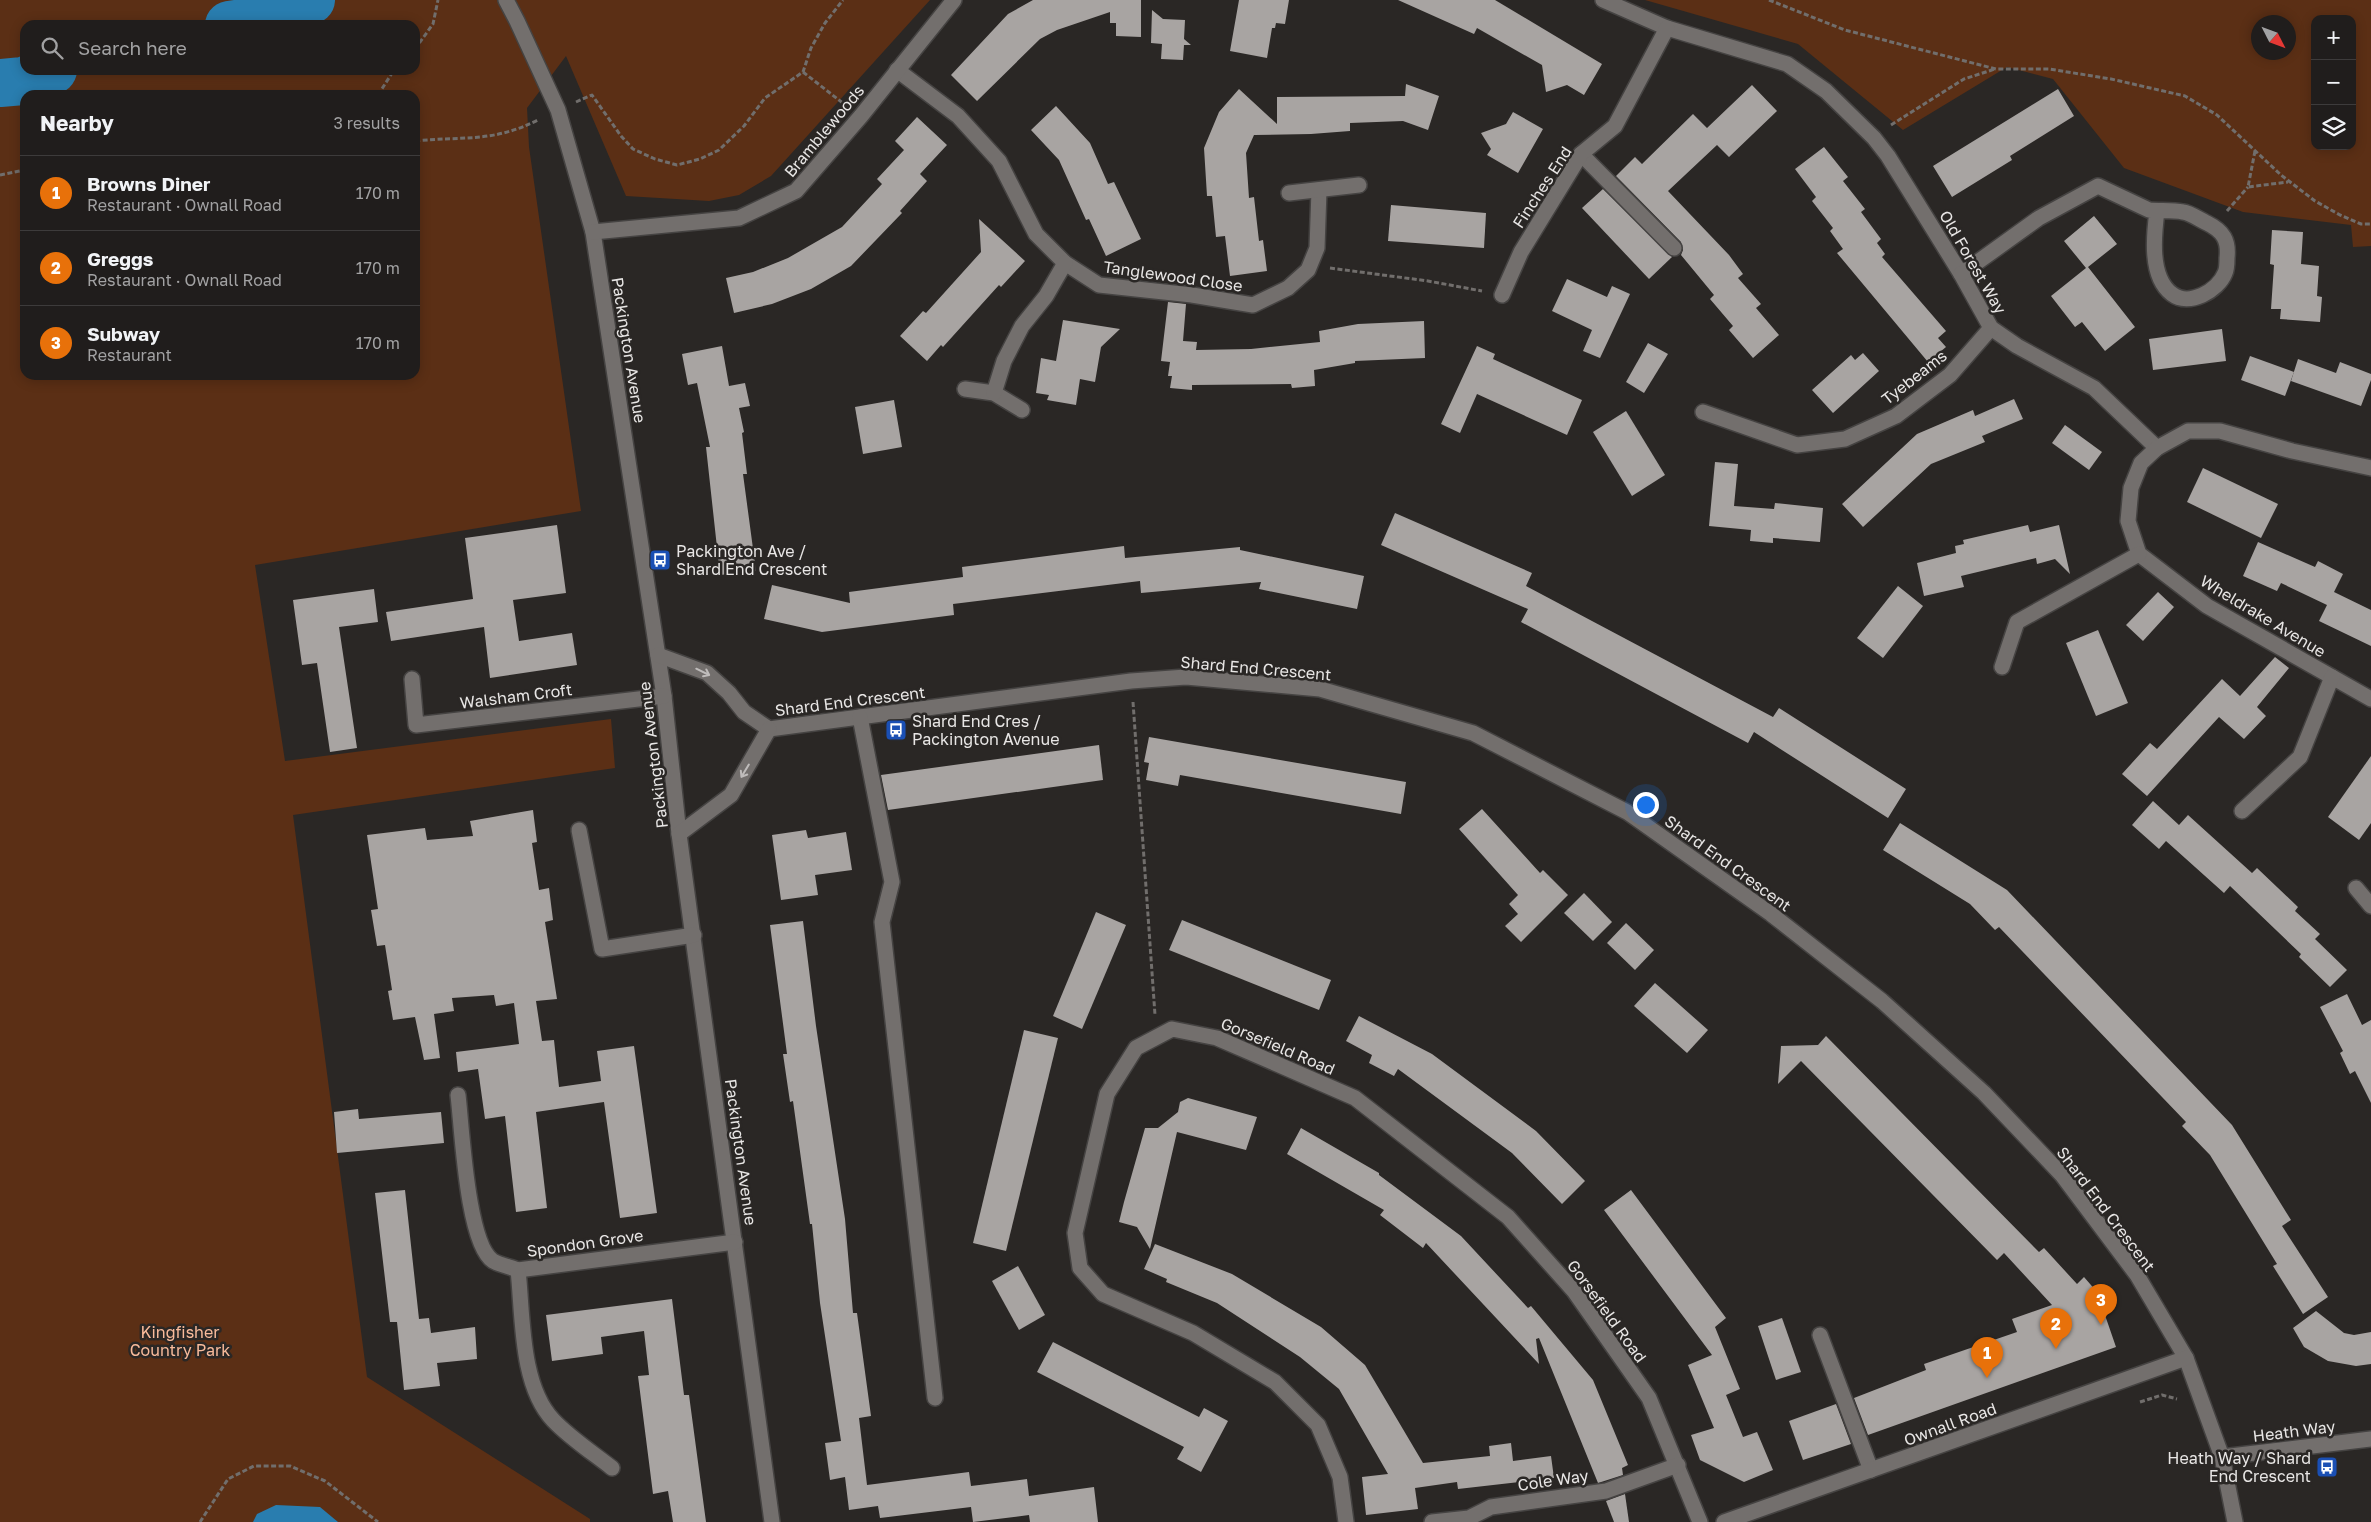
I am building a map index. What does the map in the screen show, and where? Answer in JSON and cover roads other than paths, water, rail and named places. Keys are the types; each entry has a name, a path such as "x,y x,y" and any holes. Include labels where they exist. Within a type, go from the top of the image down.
{"street":[{"name":"Packington Avenue","path":"506,0 558,110 592,232 664,696 680,834 772,1522"},
{"name":"Bramblewoods","path":"592,232 739,218 796,191 861,116 954,0"},
{"name":"Old Forest Way","path":"1604,0 1667,28 1786,64 1826,91 1874,138 1921,208 1991,328 2017,346 2094,388 2157,448"},
{"name":"Finches End","path":"1502,295 1521,252 1582,154 1615,126 1667,28"},
{"name":"Tanglewood Close","path":"897,70 958,116 999,161 1036,234 1065,263 1099,285 1192,295 1253,305 1288,288 1308,270 1317,248 1319,190"},
{"path":"1582,154 1674,248"},
{"path":"1289,192 1359,185"},
{"path":"1961,274 2039,218 2098,186 2149,210 2185,212 2220,229 2229,245 2226,273 2215,288 2198,297 2180,298 2171,294 2157,267 2154,248 2157,211"},
{"path":"994,393 1004,361 1022,326 1046,296 1065,263"},
{"name":"Tyebeams","path":"1703,412 1797,445 1845,439 1896,416 1950,375 1991,328"},
{"path":"965,389 994,393 1022,410"},
{"path":"2002,667 2017,622 2139,554 2128,522 2131,488 2142,463 2157,448 2188,431 2220,431 2292,451 2371,468"},
{"name":"Wheldrake Avenue","path":"2139,554 2207,606 2371,699"},
{"name":"Shard End Crescent","path":"658,655 707,672 729,693 744,712 769,729 1131,682 1186,677 1320,689 1473,733 1627,812 1772,914 1874,994 1984,1094 2062,1175 2137,1275 2186,1358 2222,1457 2235,1522"},
{"path":"2242,811 2300,757 2332,677"},
{"name":"Walsham Croft","path":"412,680 416,725 664,696"},
{"path":"860,717 892,882 882,922 935,1398"},
{"name":"Shard End Crescent","path":"680,834 731,795 769,729"},
{"path":"580,830 602,949 694,935"},
{"path":"2356,888 2371,906"},
{"name":"Gorsefield Road","path":"1346,1522 1340,1477 1318,1424 1275,1382 1193,1333 1103,1294 1080,1268 1075,1233 1107,1094 1136,1048 1172,1029 1217,1038 1356,1098 1508,1217 1574,1291 1649,1398 1700,1522"},
{"name":"Spondon Grove","path":"458,1095 471,1207 478,1240 492,1261 518,1270 735,1242"},
{"path":"518,1270 525,1348 538,1400 553,1420 612,1468"},
{"path":"1820,1335 1871,1470"},
{"name":"Ownall Road","path":"1724,1522 2186,1358"},
{"name":"Heath Way","path":"2222,1457 2371,1439"},
{"name":"Cole Way","path":"1432,1522 1469,1518 1491,1507 1606,1491 1678,1465"}],"water":[{"path":"276,1505 320,1507 338,1522 253,1522 257,1514"}],"waterway":[{"path":"255,20 311,0"},
{"path":"0,83 23,81 39,75"}],"place":[{"name":"Packington Ave / Shard End Crescent","path":"660,560"},
{"name":"Shard End Cres / Packington Avenue","path":"896,730"},
{"name":"Subway","path":"2101,1325"},
{"name":"Greggs","path":"2056,1349"},
{"name":"Browns Diner","path":"1987,1378"},
{"name":"Heath Way / Shard End Crescent","path":"2327,1467"}],"park label":[{"name":"Kingfisher Country Park","path":"180,1341"}]}
